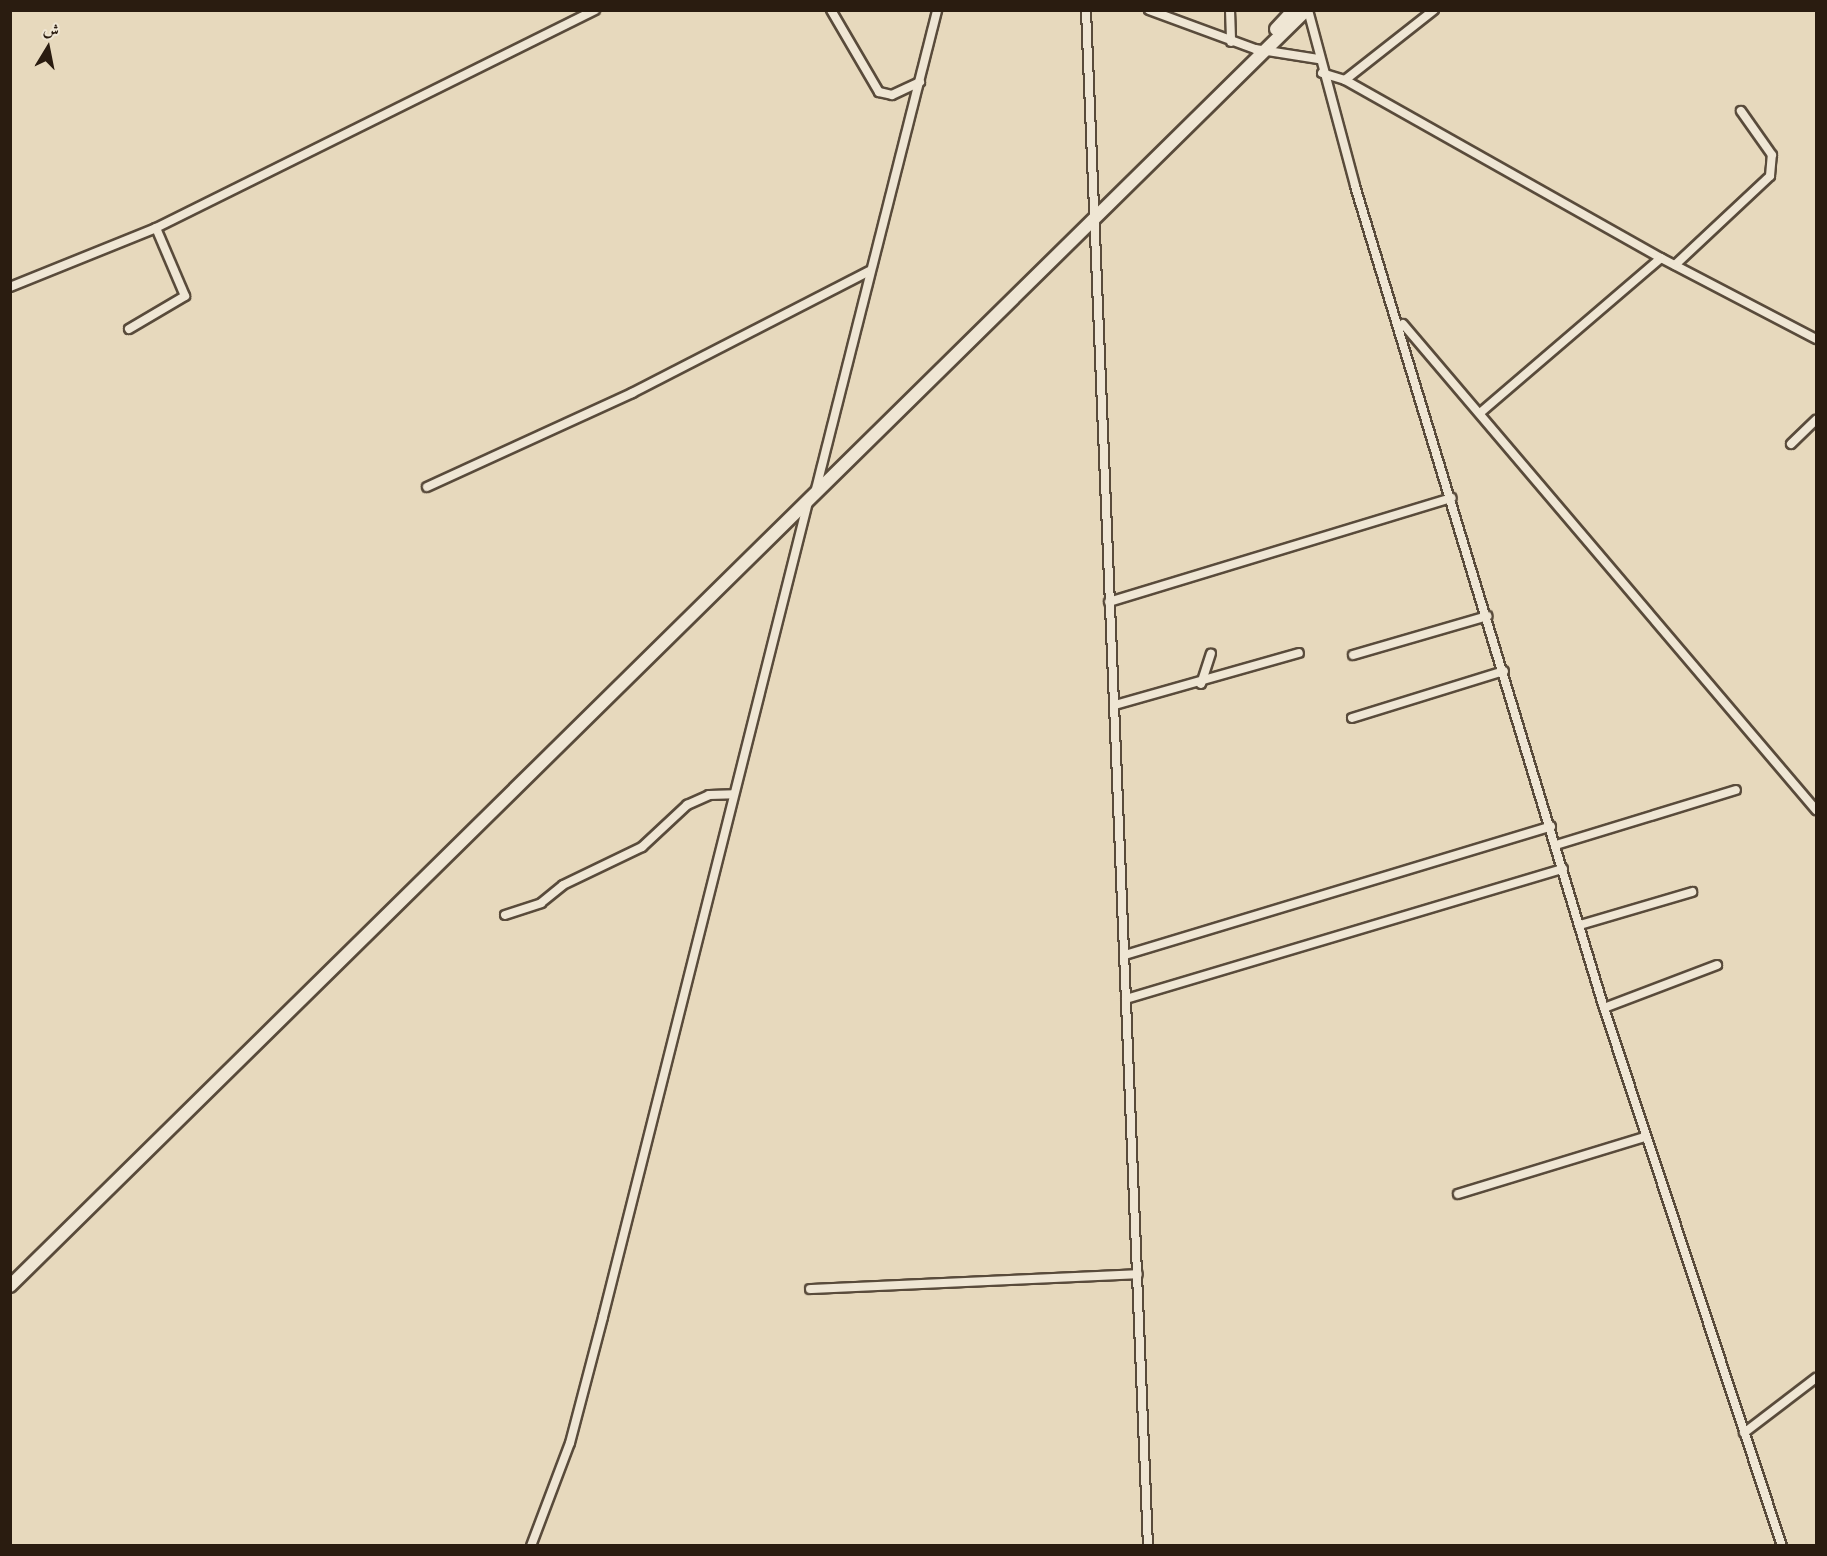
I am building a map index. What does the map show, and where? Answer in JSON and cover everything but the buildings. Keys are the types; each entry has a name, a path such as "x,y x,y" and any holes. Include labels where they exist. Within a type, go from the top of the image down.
{"main road":[{"path":"10,1286 1257,53 1301,14"}],"street":[{"path":"10,287 156,228 595,10"},
{"path":"831,10 879,92 892,95 920,82"},
{"path":"531,1545 570,1443 734,794 744,773 813,492 937,10"},
{"path":"1086,10 1091,218 1115,705 1148,1545"},
{"path":"1230,10 1231,42"},
{"path":"1345,80 1434,10"},
{"path":"1153,11 1257,53 1318,59"},
{"path":"1301,14 1318,59 1398,316 1604,1008 1782,1545"},
{"path":"1322,73 1345,80 1661,258 1816,339"},
{"path":"1675,265 1770,176 1772,155 1742,111"},
{"path":"129,329 185,296 156,228"},
{"path":"1480,413 1661,258"},
{"path":"428,487 632,393 869,271"},
{"path":"1398,316 1816,810"},
{"path":"1791,444 1816,420"},
{"path":"1109,602 1452,498"},
{"path":"1353,655 1487,616"},
{"path":"1115,705 1201,684 1299,653"},
{"path":"1201,684 1211,654"},
{"path":"1352,718 1504,671"},
{"path":"1556,845 1736,790"},
{"path":"505,915 540,903 563,885 642,847 687,805 709,795 734,794"},
{"path":"1125,955 1551,826"},
{"path":"1126,999 1563,869"},
{"path":"1580,925 1692,892"},
{"path":"1604,1008 1717,965"},
{"path":"1458,1194 1646,1137"},
{"path":"810,1289 1138,1274"},
{"path":"1744,1433 1816,1378"}]}
